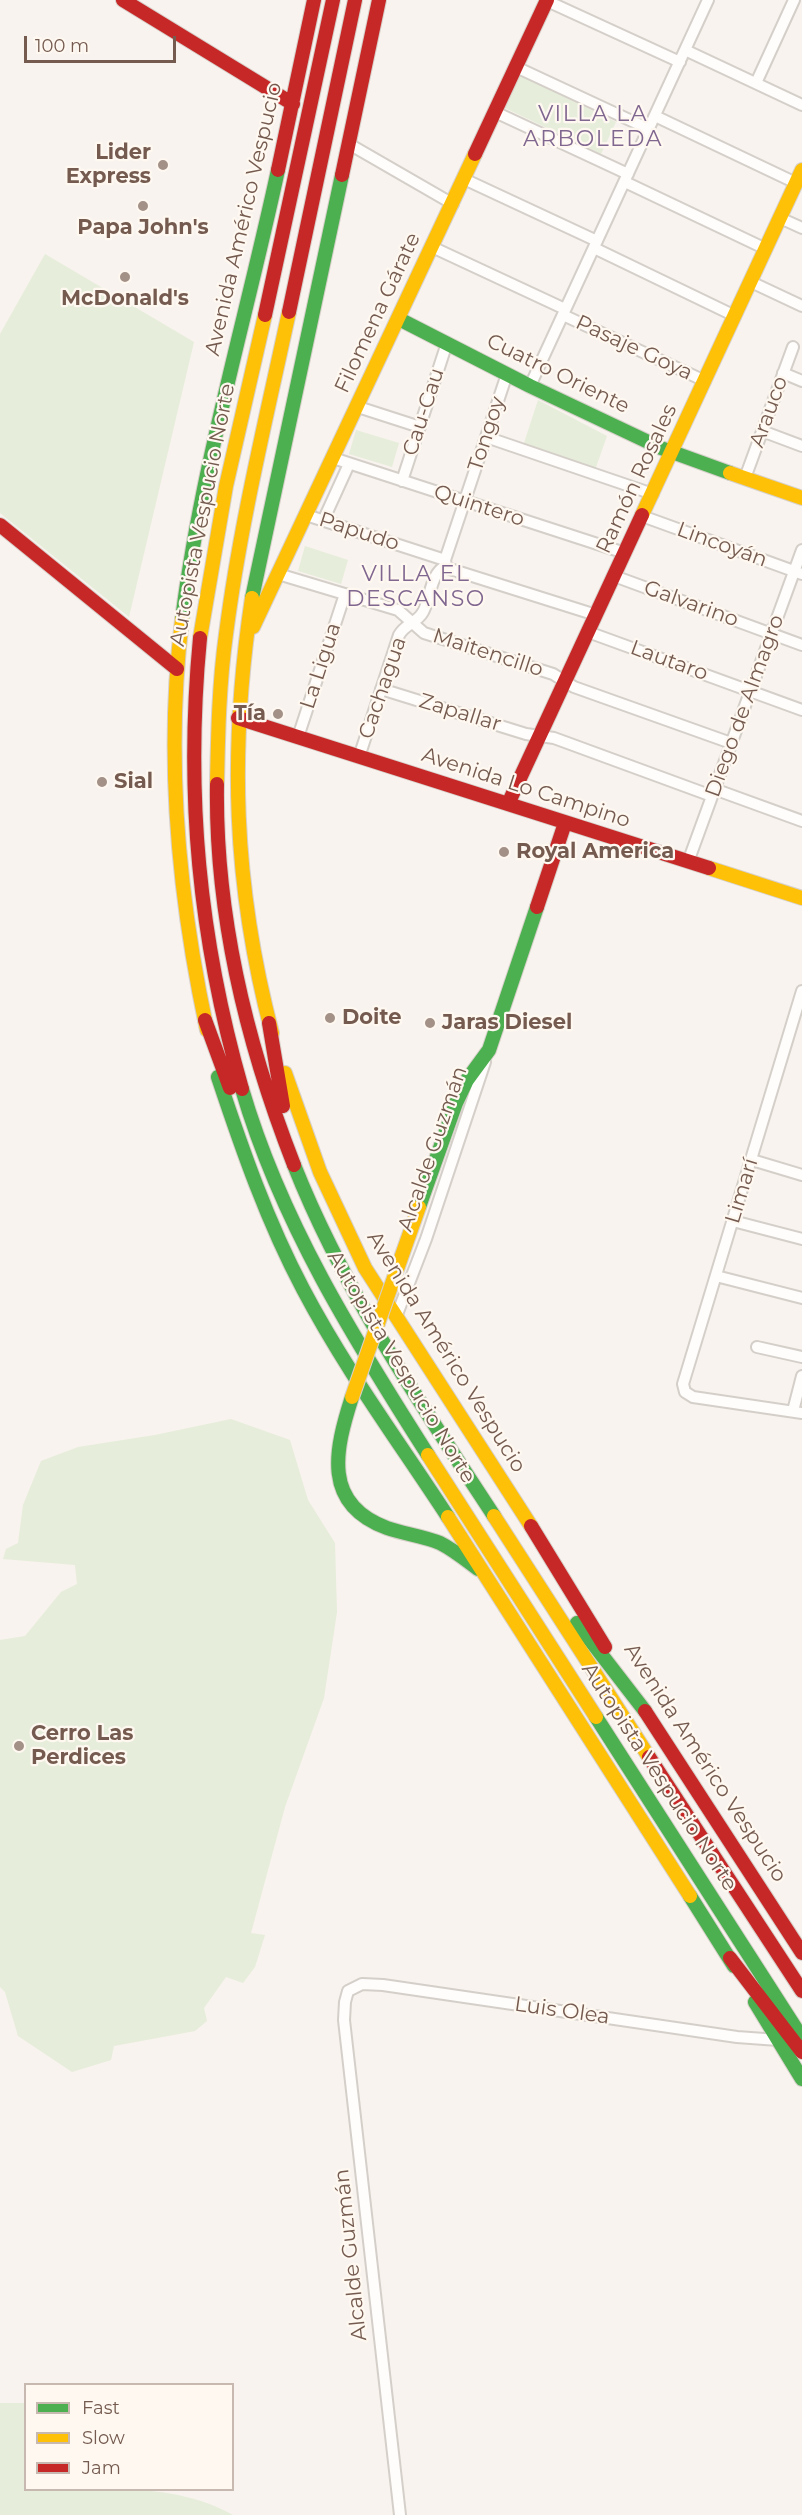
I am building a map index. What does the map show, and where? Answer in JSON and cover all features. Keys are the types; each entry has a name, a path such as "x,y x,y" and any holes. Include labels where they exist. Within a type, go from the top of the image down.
{"main road":[{"path":"123,0 293,104"},
{"name":"Avenida Américo Vespucio","path":"314,0 293,104 239,330 192,551 177,669 174,786 179,866 189,945 204,1020 219,1080 244,1154 271,1223 303,1289 345,1360 489,1577 627,1800 730,1958 802,2079"},
{"name":"Autopista Vespucio Norte","path":"333,0 213,554 199,647 193,732 194,804 198,873 213,970 241,1083 260,1140 288,1212 324,1284 387,1390 802,2038"},
{"name":"Autopista Vespucio Norte","path":"355,0 237,559 224,638 218,724 219,824 223,880 233,955 266,1085 287,1148 340,1266 382,1340 802,1991"},
{"name":"Avenida Américo Vespucio","path":"379,0 287,441 262,545 245,644 238,718 238,809 243,882 256,967 269,1023 298,1116 320,1172 357,1253 526,1518 645,1711 802,1953"},
{"name":"Filomena Gárate","path":"245,644 547,0"},
{"name":"Ramón Rosales","path":"508,804 799,176"},
{"name":"Cuatro Oriente","path":"399,319 530,386 673,452 802,498"},
{"path":"0,525 177,669"},
{"name":"Avenida Lo Campino","path":"238,718 802,898"},
{"name":"Alcalde Guzmán","path":"489,1050 565,823"},
{"path":"204,1020 252,1145 288,1212"},
{"path":"269,1023 286,1119 307,1196"},
{"path":"489,1050 467,1080 456,1102 352,1397 338,1441 336,1458 339,1480 349,1502 363,1515 379,1525 443,1544 489,1577"},
{"path":"528,1569 579,1626 645,1711"},
{"path":"730,1958 802,2052"}],"street":[{"path":"547,0 680,62"},
{"path":"530,386 708,0"},
{"path":"756,83 794,0"},
{"path":"685,50 802,105"},
{"path":"516,67 649,129"},
{"path":"495,112 766,249"},
{"path":"655,116 799,176"},
{"path":"349,144 453,204"},
{"path":"464,179 735,316"},
{"path":"780,218 802,228"},
{"name":"Pasaje Goya","path":"432,247 705,381"},
{"path":"751,282 802,306"},
{"name":"Cau-Cau","path":"402,481 447,343"},
{"name":"Arauco","path":"745,478 793,347"},
{"path":"783,373 802,381"},
{"name":"Tongoy","path":"412,622 424,611 437,572 446,563 507,374"},
{"path":"357,407 420,427"},
{"path":"762,431 802,446"},
{"path":"486,437 653,494"},
{"name":"Quintero","path":"333,459 625,553"},
{"path":"323,521 350,464"},
{"name":"Papudo","path":"306,515 446,563 450,569 596,615"},
{"name":"Lincoyán","path":"642,516 798,572"},
{"name":"Diego de Almagro","path":"688,862 771,633 798,572 802,550"},
{"name":"Maitencillo","path":"278,574 398,610 424,633 553,674 574,687 731,743"},
{"name":"Galvarino","path":"614,576 802,645"},
{"name":"La Ligua","path":"298,737 345,594"},
{"name":"Cachagua","path":"359,757 399,635 412,622"},
{"name":"Lautaro","path":"588,632 802,710"},
{"name":"Zapallar","path":"381,689 526,734 554,738 802,821"},
{"name":"Limarí","path":"798,1412 693,1397 685,1392 684,1380 802,991"},
{"name":"Alcalde Guzmán","path":"396,1317 426,1239 489,1050"},
{"path":"752,1160 802,1175"},
{"path":"733,1221 802,1239"},
{"path":"716,1276 802,1298"},
{"path":"757,1347 802,1357"},
{"path":"798,1412 802,1376"},
{"name":"Luis Olea","path":"348,1991 362,1984 383,1985 736,2037 778,2040"},
{"name":"Alcalde Guzmán","path":"348,1991 344,2020 400,2515"}],"green space":[{"path":"518,74 616,122 601,154 503,107"},
{"path":"45,254 194,342 129,617 0,513 0,334"},
{"path":"538,400 607,436 595,470 523,446"},
{"path":"356,430 399,443 392,467 349,454"},
{"path":"305,546 348,560 341,584 298,571"},
{"path":"231,1419 290,1440 308,1500 335,1543 337,1612 324,1698 285,1807 251,1933 265,1935 255,1967 243,1983 226,1977 204,2008 207,2021 195,2031 114,2046 111,2060 72,2072 18,2036 5,1992 0,1987 0,1640 25,1636 61,1592 77,1584 75,1565 3,1559 6,1549 18,1543 23,1505 41,1461 78,1447 155,1435"},
{"path":"0,2403 24,2403 24,2491 149,2491 184,2496 233,2515 0,2515"}],"traffic: fast":[{"path":"182,620 190,563 212,450 278,170"},
{"path":"252,598 342,175"},
{"path":"399,319 530,386 661,448 730,473"},
{"path":"419,1207 456,1103 467,1080 489,1050 537,907"},
{"path":"218,1077 267,1211 303,1289 354,1377 448,1517"},
{"path":"242,1089 258,1138 298,1233 373,1368 428,1455"},
{"path":"294,1165 314,1212 360,1302 411,1389 494,1516"},
{"path":"352,1397 338,1455 343,1490 352,1505 366,1518 387,1528 440,1543 478,1569"},
{"path":"577,1623 645,1711"},
{"path":"596,1717 802,2038"},
{"path":"690,1896 734,1966"},
{"path":"755,2002 802,2079"}],"traffic: slow":[{"path":"253,627 475,154"},
{"path":"642,515 802,170"},
{"path":"217,784 222,672 232,593 254,472 289,312"},
{"path":"200,638 226,486 265,315"},
{"path":"730,473 802,498"},
{"path":"252,598 240,709 239,817 242,870 249,924 272,1033"},
{"path":"182,620 175,723 177,826 188,928 207,1030"},
{"path":"709,868 802,898"},
{"path":"285,1073 320,1172 365,1268 531,1526"},
{"path":"352,1397 419,1207"},
{"path":"428,1455 596,1717"},
{"path":"494,1516 649,1757"},
{"path":"448,1517 690,1896"}],"traffic: jam":[{"path":"123,0 293,104"},
{"path":"278,170 314,0"},
{"path":"265,315 333,0"},
{"path":"289,312 355,0"},
{"path":"342,175 379,0"},
{"path":"475,154 547,0"},
{"path":"508,804 642,515"},
{"path":"0,525 177,669"},
{"path":"200,638 194,753 199,865 215,977 242,1089"},
{"path":"238,718 709,868"},
{"path":"217,784 222,881 237,978 262,1073 294,1165"},
{"path":"537,907 565,823"},
{"path":"205,1020 230,1088"},
{"path":"269,1023 283,1106"},
{"path":"531,1526 605,1647"},
{"path":"645,1711 802,1953"},
{"path":"649,1757 802,1991"},
{"path":"730,1958 802,2052"}],"place":[{"name":"Lider Express","path":"163,165"},
{"name":"Papa John's","path":"143,206"},
{"name":"McDonald's","path":"125,277"},
{"name":"Tía","path":"278,714"},
{"name":"Sial","path":"102,782"},
{"name":"Royal America","path":"504,852"},
{"name":"Doite","path":"330,1018"},
{"name":"Jaras Diesel","path":"430,1023"},
{"name":"Cerro Las Perdices","path":"19,1746"}],"district":[{"name":"VILLA LA ARBOLEDA","path":"593,128"},
{"name":"VILLA EL DESCANSO","path":"416,588"}]}
